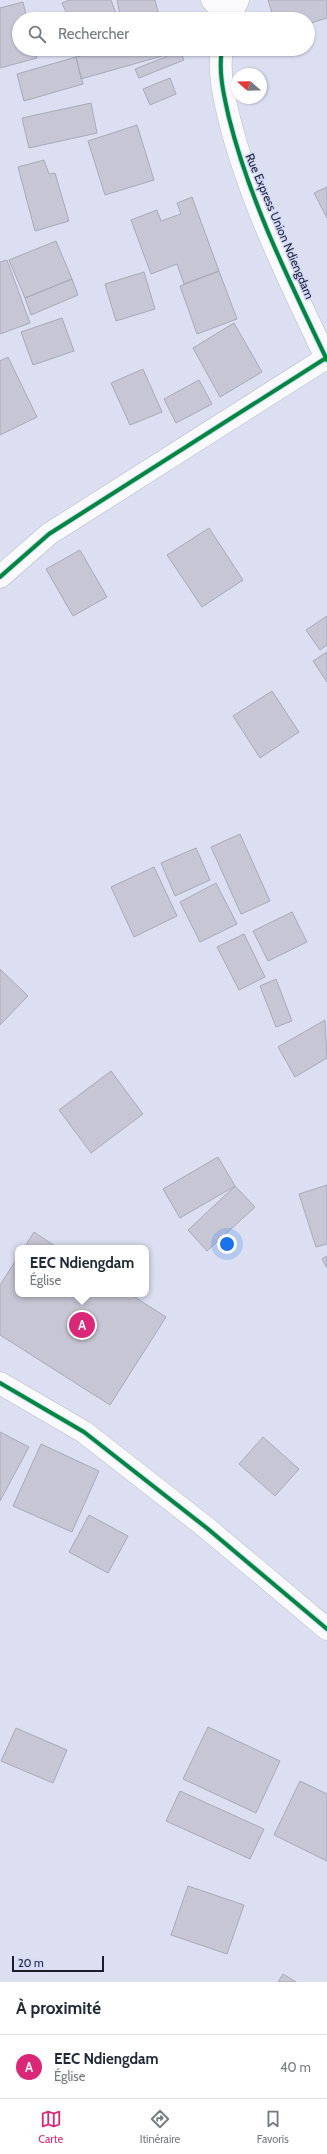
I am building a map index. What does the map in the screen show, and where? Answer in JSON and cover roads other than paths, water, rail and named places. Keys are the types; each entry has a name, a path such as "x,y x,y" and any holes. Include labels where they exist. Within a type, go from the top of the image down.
{"street":[{"path":"212,0 232,12"},
{"name":"Rue Express Union Ndiengdam","path":"221,56 223,93 238,150 269,232 326,359"},
{"path":"0,577 49,534 326,359"},
{"path":"0,1382 84,1432 208,1530 327,1629"}],"place":[{"name":"EEC Ndiengdam","path":"82,1325"}]}
